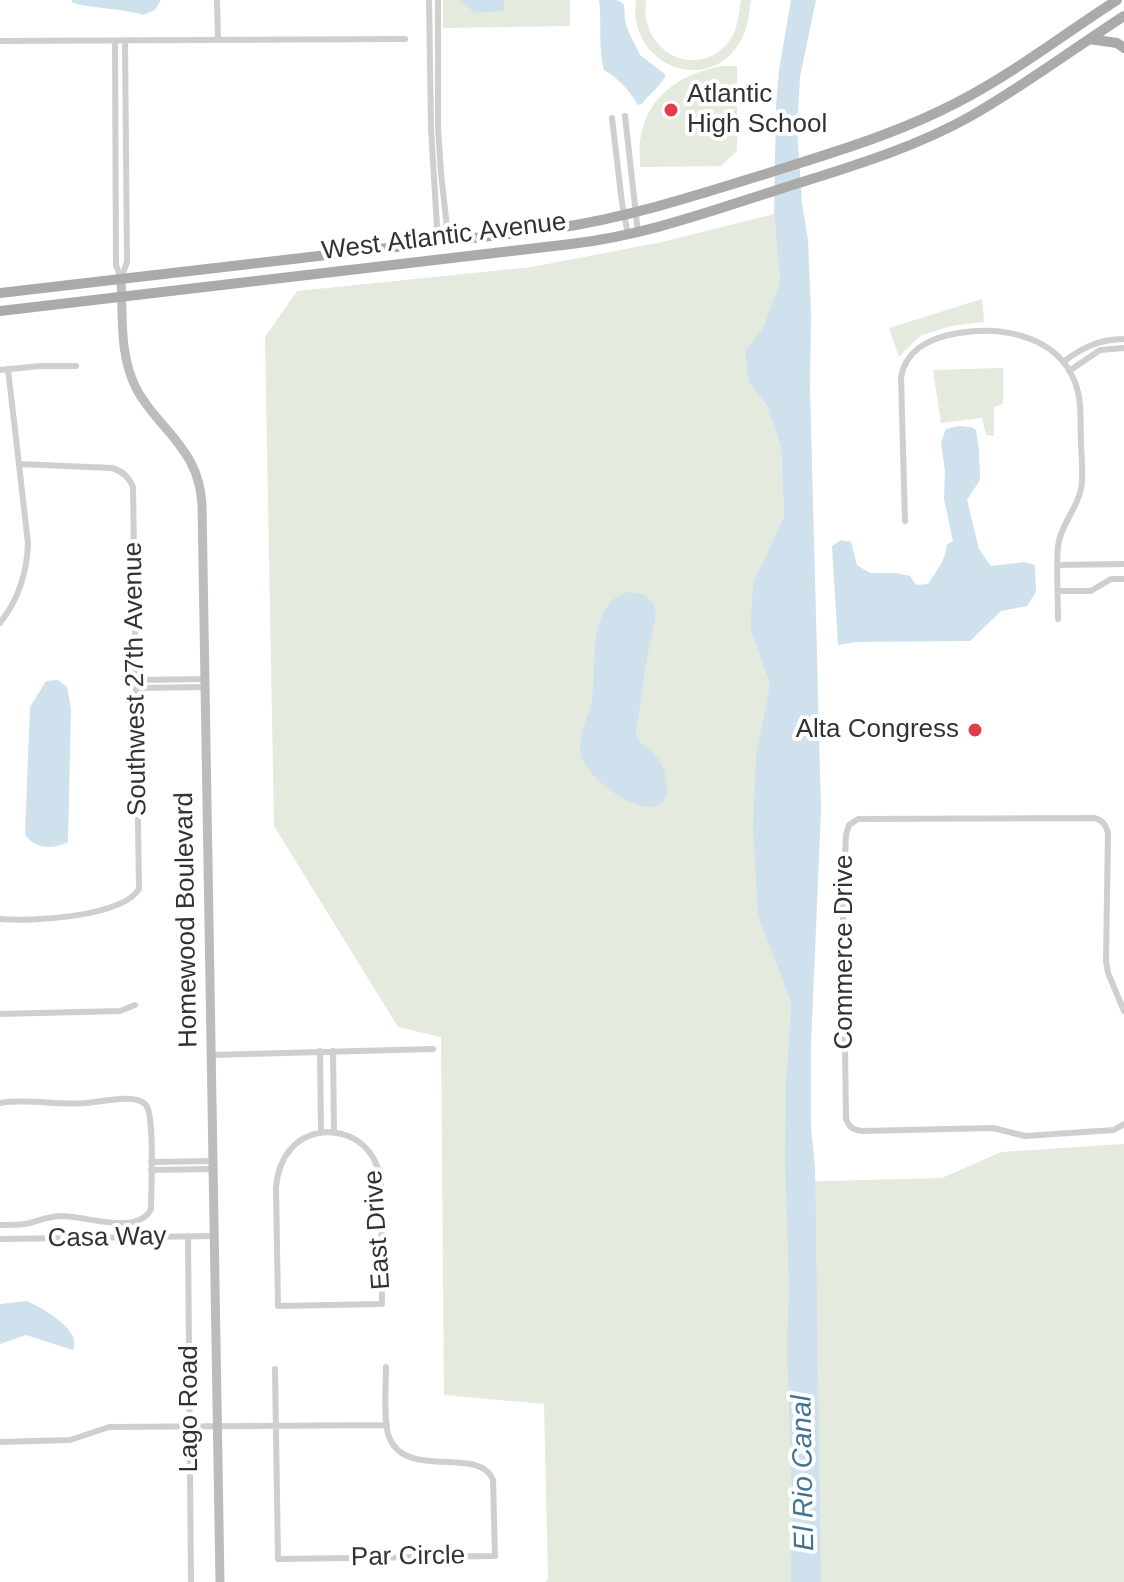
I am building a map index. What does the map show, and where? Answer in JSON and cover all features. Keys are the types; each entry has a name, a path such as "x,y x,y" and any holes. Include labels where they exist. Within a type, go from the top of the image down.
{"main road":[{"name":"West Atlantic Avenue","path":"0,293 579,225 629,214 701,195 877,138 919,121 961,101 1046,49 1117,0"},
{"name":"West Atlantic Avenue","path":"0,311 409,264 633,234 809,180 927,137 969,117 1038,75 1124,16"},
{"path":"1089,39 1117,43 1124,48"},
{"path":"409,264 435,251 438,242"}],"street":[{"path":"217,0 218,40"},
{"path":"429,0 431,129 438,242"},
{"path":"438,0 438,128 447,228 438,242"},
{"path":"0,41 405,39"},
{"path":"115,41 116,265 121,279"},
{"path":"121,279 127,262 125,41"},
{"path":"625,116 629,214 633,234"},
{"path":"612,118 633,234"},
{"path":"877,138 883,155"},
{"name":"Homewood Boulevard","path":"121,279 122,335 136,387 191,463 201,490 220,1582"},
{"path":"905,521 901,376 911,353 923,344 973,331 997,330 1021,334 1041,344 1069,371 1081,410 1082,488 1058,543 1058,619"},
{"path":"1063,362 1096,342 1124,339"},
{"path":"1069,371 1100,350 1124,348"},
{"path":"0,623 18,595 25,575 28,543 4,370 76,366"},
{"name":"Southwest 27th Avenue","path":"0,919 69,917 127,900 139,889 134,493 127,477 118,469 19,464"},
{"path":"1058,565 1124,564"},
{"path":"1058,591 1091,591 1111,579 1124,579"},
{"path":"136,684 206,683"},
{"name":"Commerce Drive","path":"1124,1011 1122,996 1113,985 1106,961 1108,833 1100,820 858,819 849,825 843,905 845,1108 848,1124 862,1131 993,1128 1025,1136 1114,1130 1124,1124"},
{"path":"1113,985 1124,980"},
{"path":"0,1014 120,1011 135,1005"},
{"path":"211,1055 433,1049"},
{"path":"320,1051 328,1132"},
{"path":"328,1132 333,1051"},
{"path":"0,1103 63,1105 135,1099 146,1105 150,1115 151,1166 151,1209 140,1221 116,1222 58,1216 16,1225 0,1225"},
{"name":"East Drive","path":"328,1132 352,1137 371,1154 378,1167 381,1186 382,1304 278,1306 278,1173 284,1157 294,1144 328,1132"},
{"path":"151,1166 213,1165"},
{"name":"Lago Road","path":"188,1236 191,1582"},
{"name":"Casa Way","path":"0,1239 214,1236"},
{"path":"0,1442 70,1440 109,1427 387,1425 386,1367"},
{"path":"275,1369 276,1427"},
{"name":"Par Circle","path":"276,1427 278,1559 495,1556 493,1480 488,1471 478,1466 410,1457 395,1447 387,1425"}],"shaded area":[{"path":"443,0 570,0 570,26 443,28"},
{"path":"636,0 646,0 646,19 652,35 662,48 690,60 720,51 734,33 741,0 751,0 743,37 726,59 709,68 690,70 672,66 656,56 644,42 637,23"},
{"path":"721,66 737,66 737,151 721,166 640,167 643,126 657,100 692,75"},
{"path":"774,214 780,282 763,329 745,351 748,381 768,407 781,446 784,516 753,583 750,628 770,685 756,754 758,916 791,1003 786,1079 786,1182 942,1178 1001,1152 1124,1144 1124,1582 545,1582 548,1579 544,1404 444,1395 441,1037 398,1027 274,826 265,337 297,291 532,267 662,242"},
{"path":"982,299 984,322 951,326 920,336 899,357 889,328"},
{"path":"1003,368 1003,404 994,407 994,436 986,435 982,418 941,423 933,370"}],"water":[{"path":"71,0 161,0 155,10 143,15 82,5"},
{"path":"459,0 504,0 504,11 475,13"},
{"path":"599,0 616,0 624,5 625,21 640,55 666,75 642,104 638,105 623,85 604,70"},
{"name":"El Rio Canal","path":"791,0 816,0 800,77 797,129 808,240 811,313 810,387 821,810 811,1045 811,1126 815,1167 821,1582 791,1582 785,1160 791,1003 758,916 753,827 756,754 770,685 750,628 753,583 784,516 781,447 768,407 748,381 745,351 763,328 780,282 774,214 776,105"},
{"path":"959,426 976,430 980,480 967,500 979,549 991,566 1024,562 1035,565 1036,592 1027,606 1001,611 970,641 856,642 838,645 832,546 841,540 851,542 857,565 870,573 896,573 910,576 916,585 928,584 943,560 947,544 953,541 944,499 945,471 941,442 946,429"},
{"path":"628,592 648,597 656,614 636,733 663,768 667,796 660,804 648,807 625,799 601,783 585,764 580,748 592,701 599,623 605,609"},
{"path":"58,680 67,687 71,709 68,842 44,847 33,843 25,834 30,707 46,681"},
{"path":"27,1301 51,1314 67,1328 75,1342 73,1350 26,1335 0,1344 0,1304"}],"place":[{"name":"Atlantic High School","path":"671,110"},
{"name":"Alta Congress","path":"975,730"}]}
